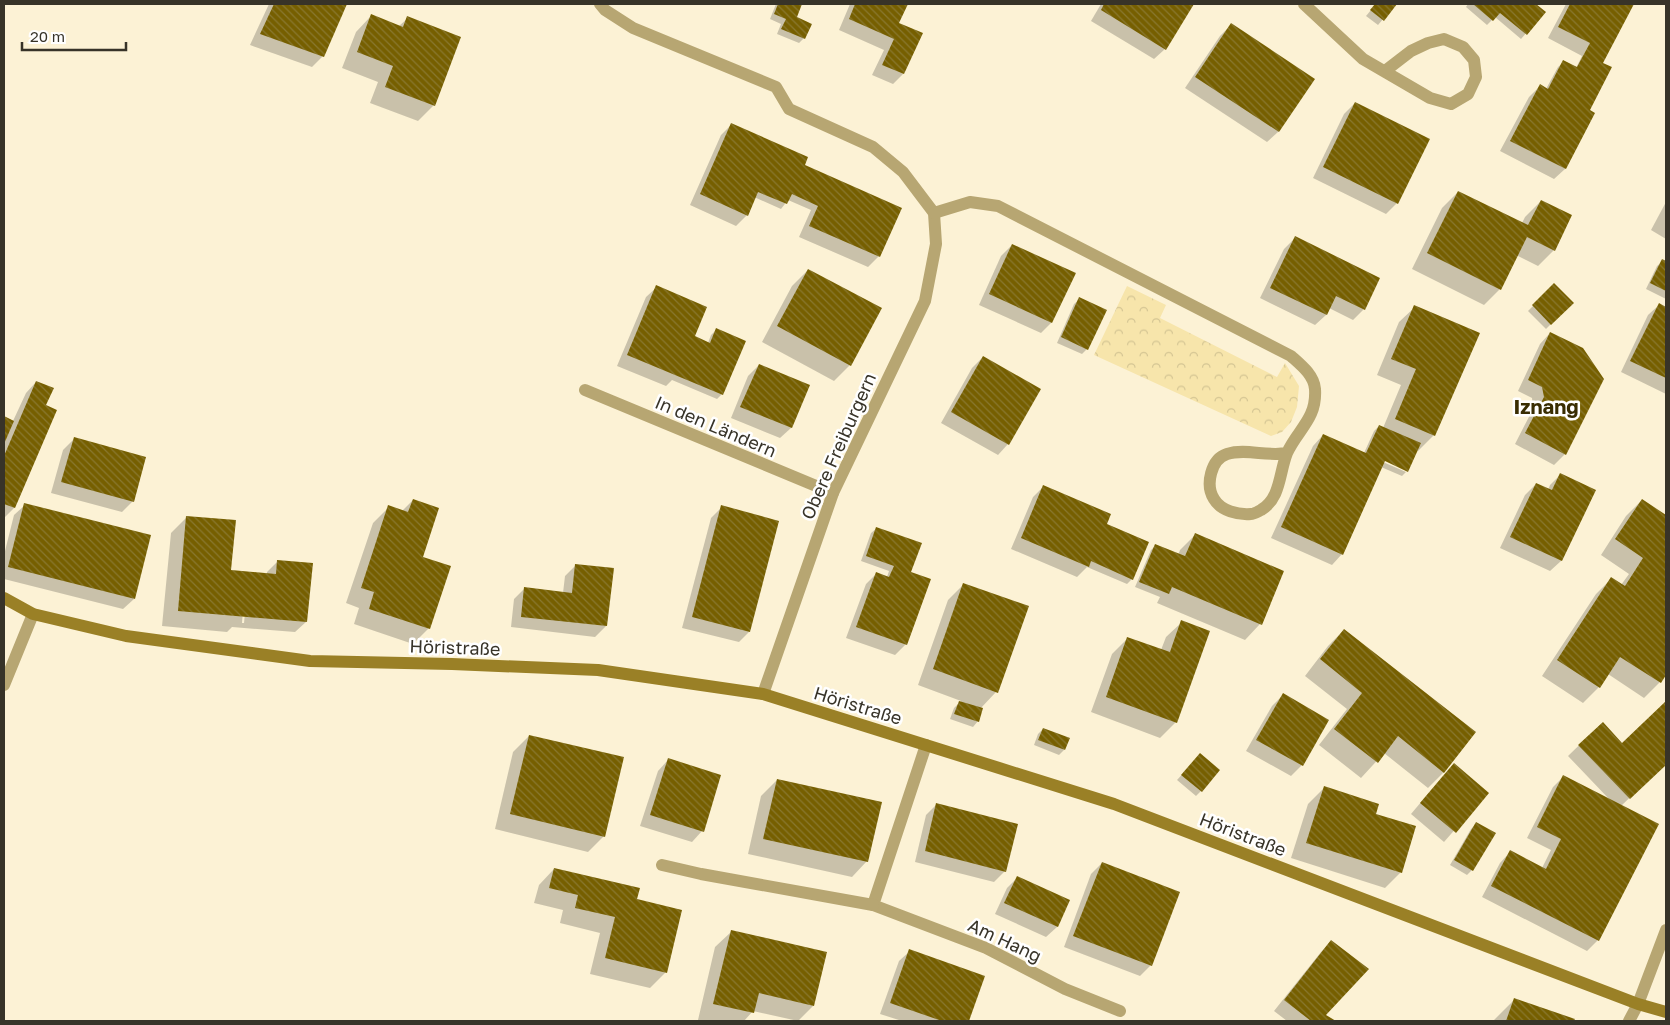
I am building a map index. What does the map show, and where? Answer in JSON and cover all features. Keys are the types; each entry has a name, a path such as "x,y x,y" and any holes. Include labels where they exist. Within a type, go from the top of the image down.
{"main road":[{"name":"Höristraße","path":"4,598 33,614 126,636 310,661 598,670 763,694 1114,804 1638,1004 1666,1012"}],"street":[{"path":"600,4 605,10 633,28 776,87 789,109 873,147 903,172 934,213 970,202 998,206 1291,356 1308,372 1315,387 1315,394 1312,415 1287,453 1279,485 1268,505 1253,515 1229,512 1214,499 1209,483 1214,464 1226,454 1244,451 1276,455 1287,453"},
{"path":"1304,4 1363,59 1430,98 1451,104 1468,94 1476,77 1474,60 1464,47 1444,39 1412,50 1385,71"},
{"name":"Obere Freiburgern","path":"763,694 833,493 925,301 936,244 934,213"},
{"name":"In den Ländern","path":"585,390 833,493"},
{"path":"4,684 33,614"},
{"path":"873,905 926,745"},
{"name":"Am Hang","path":"662,865 701,874 873,905 986,948 1065,989 1120,1012"},
{"path":"1629,1021 1638,1004 1666,930"}],"green space":[{"path":"1127,286 1166,305 1160,318 1277,377 1285,363 1299,386 1297,407 1291,422 1282,432 1271,436 1094,355"}],"building":[{"path":"274,4 347,4 324,57 260,34"},
{"path":"778,4 802,4 797,17 812,24 805,39 781,29 786,19 774,14"},
{"path":"855,4 908,4 899,23 923,33 904,74 882,65 894,39 849,19"},
{"path":"1104,4 1194,4 1166,50 1101,10"},
{"path":"1375,4 1397,4 1384,21 1370,10"},
{"path":"1473,4 1536,4 1546,12 1527,35 1500,13 1493,21"},
{"path":"1570,4 1634,4 1603,63 1612,67 1590,110 1595,113 1566,169 1510,141 1540,84 1548,89 1563,60 1577,67 1590,43 1558,27"},
{"path":"371,14 403,27 407,16 461,37 435,106 385,87 393,66 357,52"},
{"path":"1231,23 1315,79 1279,132 1195,77"},
{"path":"1355,102 1430,139 1398,204 1323,167"},
{"path":"731,123 808,157 805,165 902,208 880,257 809,226 818,206 792,194 787,204 758,192 748,216 700,194"},
{"path":"1458,191 1528,225 1541,200 1572,215 1555,251 1527,237 1501,290 1427,253"},
{"path":"1295,236 1380,278 1365,310 1336,296 1327,315 1270,288"},
{"path":"1012,244 1076,273 1052,323 989,294"},
{"path":"1662,259 1666,261 1666,291 1650,283"},
{"path":"808,269 882,308 851,366 777,326"},
{"path":"1554,283 1574,303 1551,325 1532,305"},
{"path":"656,285 707,307 695,336 710,343 716,328 746,341 723,395 627,355"},
{"path":"1079,297 1107,310 1088,350 1061,337"},
{"path":"1659,303 1666,307 1666,378 1630,361"},
{"path":"1414,305 1480,333 1435,436 1395,419 1416,369 1391,359"},
{"path":"1550,332 1583,348 1604,379 1566,455 1525,433 1544,397 1542,387 1528,380"},
{"path":"983,356 1041,389 1009,445 951,412"},
{"path":"759,364 810,385 792,428 740,407"},
{"path":"36,381 54,388 46,405 57,410 15,508 4,504 4,456"},
{"path":"4,416 14,421 4,444"},
{"path":"1379,425 1421,443 1408,472 1385,461 1343,555 1281,527 1323,434 1366,453"},
{"path":"74,437 146,457 134,502 61,482"},
{"path":"1560,473 1596,490 1562,561 1510,537 1536,483 1552,490"},
{"path":"1043,485 1111,514 1107,524 1149,542 1133,580 1091,561 1089,567 1021,538"},
{"path":"413,499 439,508 423,557 451,566 430,629 369,609 374,592 361,588 388,505 408,512"},
{"path":"1642,499 1666,515 1666,675 1661,683 1620,657 1600,688 1557,660 1611,577 1625,586 1643,558 1615,539"},
{"path":"24,503 151,535 135,599 8,567"},
{"path":"721,505 779,521 750,632 692,617"},
{"path":"186,516 236,520 231,570 276,574 277,560 313,563 307,622 178,611"},
{"path":"876,527 922,543 911,572 931,579 907,645 856,627 876,572 889,577 894,566 866,556"},
{"path":"1195,533 1284,571 1262,625 1172,587 1169,594 1139,582 1155,544 1185,556"},
{"path":"575,564 614,568 607,626 521,617 524,587 572,593"},
{"path":"963,583 1029,606 998,693 933,669"},
{"path":"1181,620 1210,631 1177,723 1106,697 1127,637 1170,652"},
{"path":"1344,629 1476,732 1444,773 1398,736 1378,763 1334,729 1362,693 1320,659"},
{"path":"1283,693 1329,720 1303,766 1256,740"},
{"path":"959,701 983,708 979,722 954,714"},
{"path":"1666,701 1666,765 1630,799 1578,745 1603,722 1622,743"},
{"path":"1043,728 1070,738 1065,750 1038,740"},
{"path":"529,735 624,757 605,837 510,814"},
{"path":"1200,753 1220,770 1202,792 1181,775"},
{"path":"668,758 721,775 704,832 650,815"},
{"path":"1454,763 1489,793 1456,833 1420,803"},
{"path":"1563,775 1659,824 1599,941 1491,886 1510,850 1546,869 1561,839 1537,827"},
{"path":"777,779 882,802 868,862 763,839"},
{"path":"1324,786 1379,804 1376,814 1416,826 1402,873 1306,843"},
{"path":"936,803 1018,824 1006,872 925,851"},
{"path":"1476,822 1496,833 1473,871 1454,860"},
{"path":"1102,862 1180,892 1152,966 1073,936"},
{"path":"554,868 640,888 637,899 682,910 667,973 605,958 615,917 575,908 578,895 549,888"},
{"path":"1017,876 1070,900 1058,927 1004,903"},
{"path":"731,930 827,952 814,1006 759,993 754,1013 713,1004"},
{"path":"1331,940 1369,969 1326,1015 1336,1021 1311,1021 1284,1000"},
{"path":"909,949 985,976 969,1021 942,1021 890,1003"},
{"path":"1514,998 1575,1019 1574,1021 1506,1021"}],"district":[{"name":"Iznang","path":"1546,406"}]}
